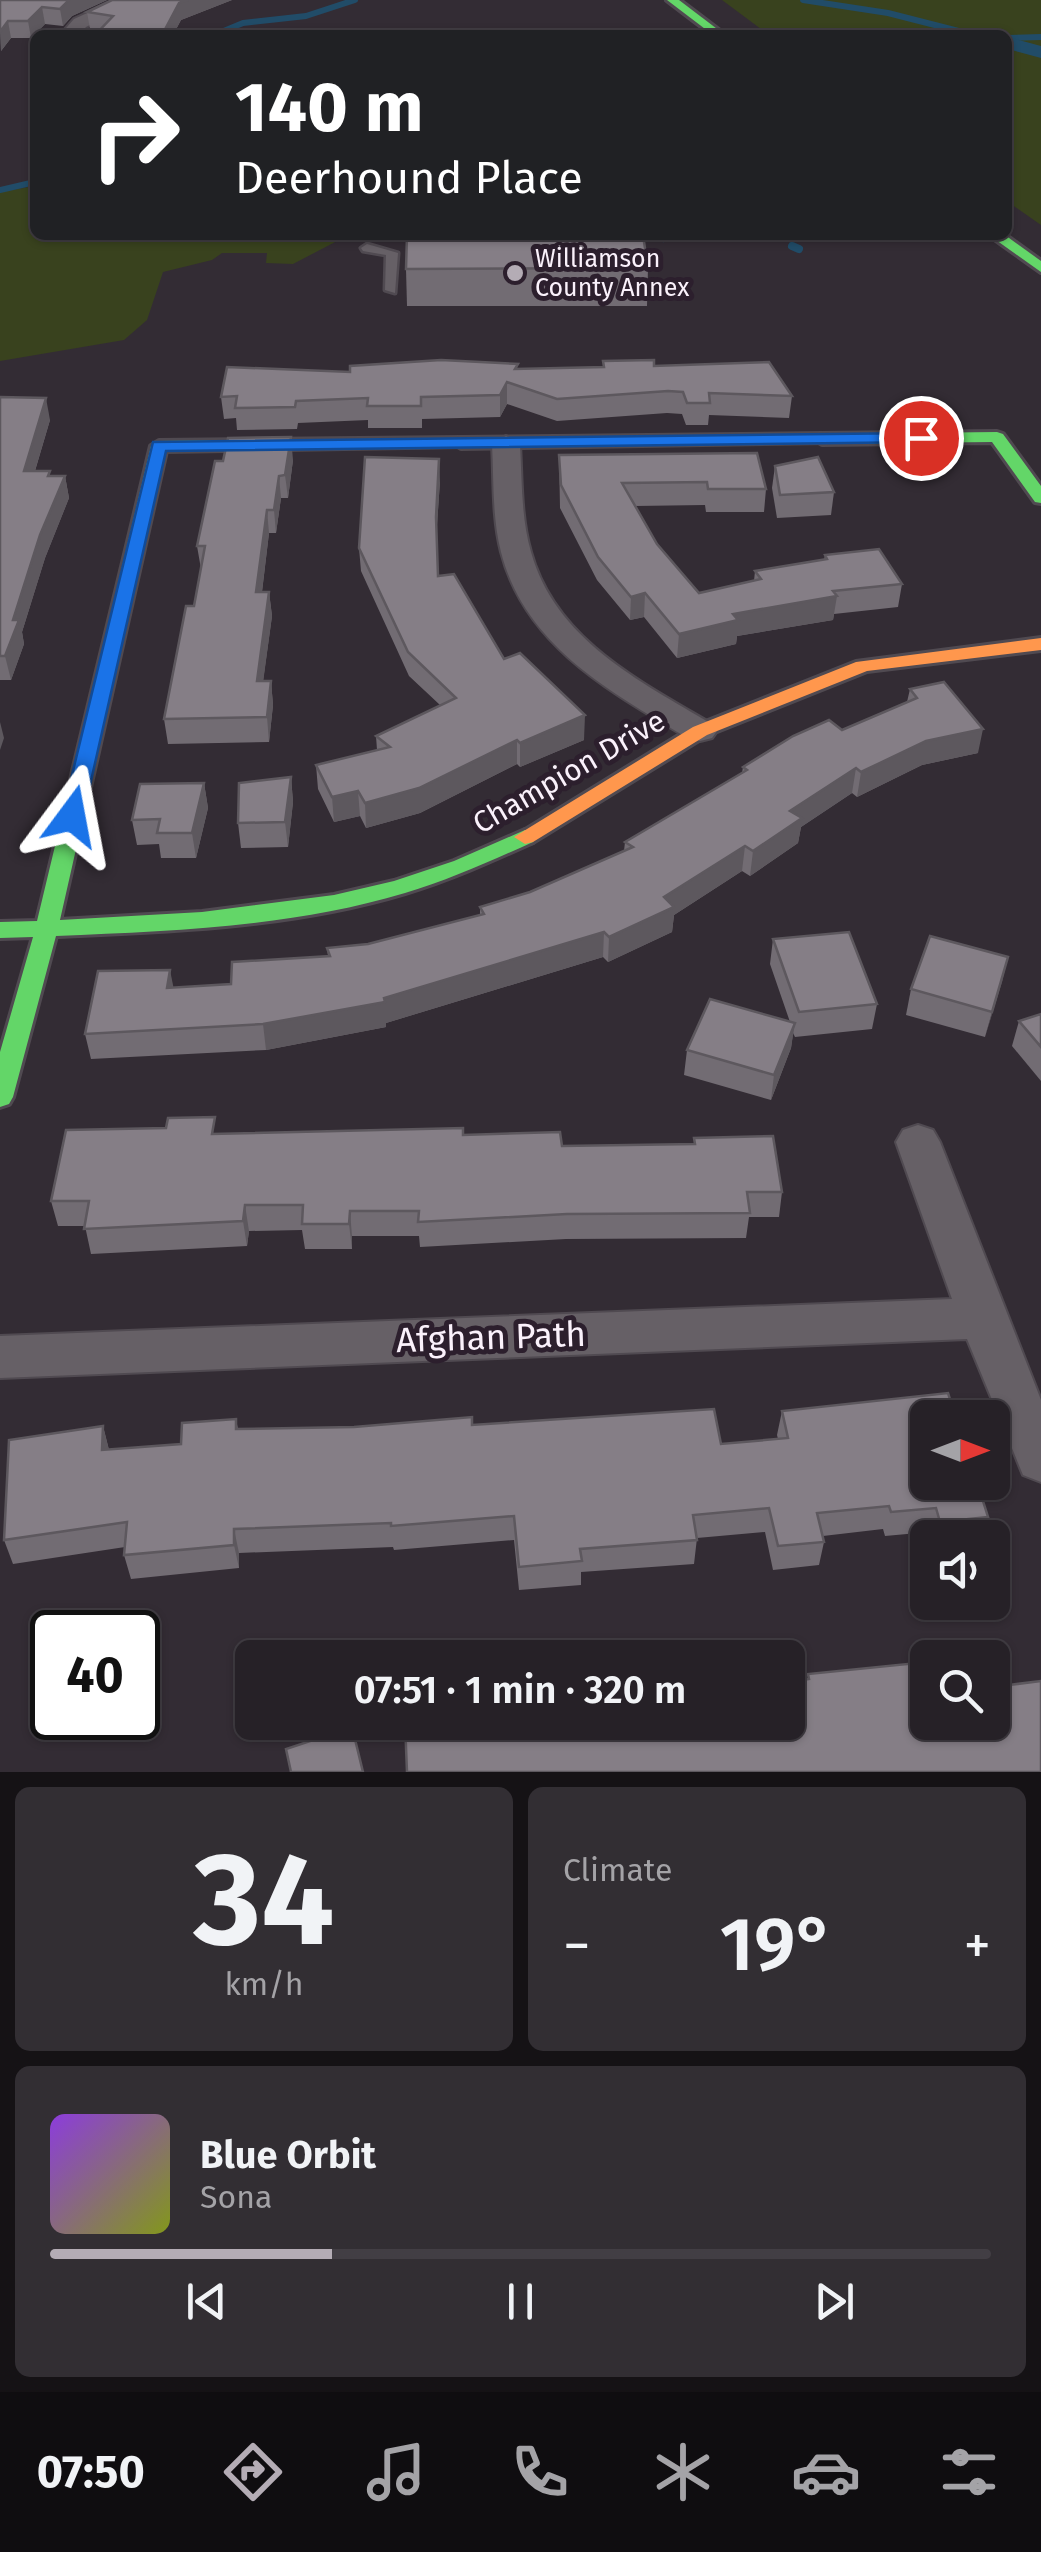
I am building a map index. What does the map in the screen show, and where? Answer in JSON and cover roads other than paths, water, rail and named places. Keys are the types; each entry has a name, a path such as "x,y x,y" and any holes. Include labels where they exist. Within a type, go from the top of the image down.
{"street":[{"path":"73,30 130,0"},
{"path":"672,0 713,30"},
{"path":"1003,240 1041,268"},
{"path":"0,1097 46,928 159,446 997,437 1041,498"},
{"path":"506,444 516,556 528,588 551,623 615,680 700,731"},
{"name":"Champion Drive","path":"0,930 244,919 349,902 434,878 500,850 560,818 700,731 863,666 1041,644"},
{"path":"918,1142 982,1318 1041,1459"},
{"name":"Afghan Path","path":"0,1356 982,1318"}],"lane":[{"path":"367,248 392,253 390,290"}],"waterway":[{"path":"226,30 243,23 306,16 355,0"},
{"path":"803,0 888,13 954,30"},
{"path":"1012,38 1041,37"},
{"path":"1012,44 1041,52"},
{"path":"0,190 30,183"},
{"path":"792,246 799,249"}],"place":[{"name":"Williamson County Annex","path":"515,273"}]}
